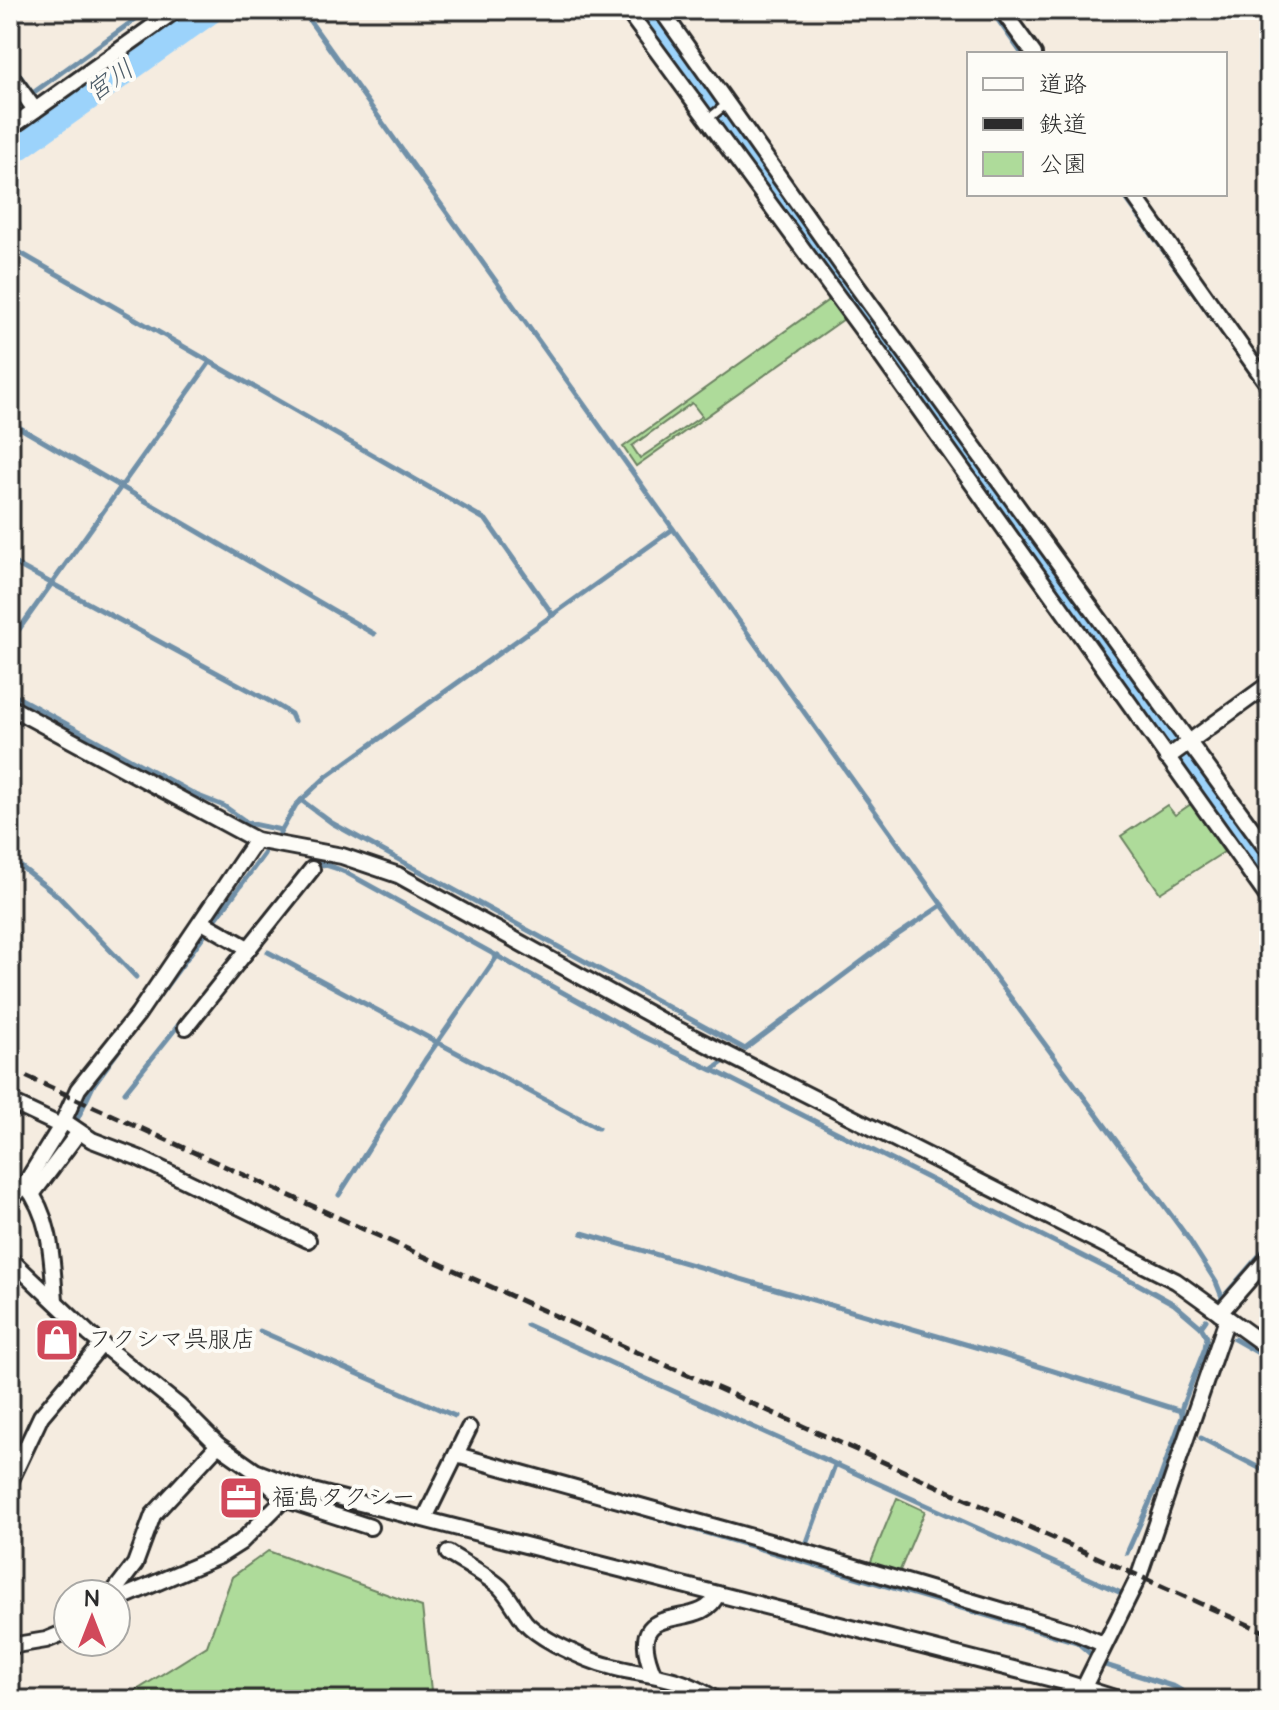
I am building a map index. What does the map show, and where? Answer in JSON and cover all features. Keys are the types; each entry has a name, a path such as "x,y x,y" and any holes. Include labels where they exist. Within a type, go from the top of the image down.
{"street":[{"path":"10,128 176,10"},
{"path":"627,10 710,117 1062,605 1178,749 1269,852"},
{"path":"661,10 726,105 1079,592 1269,899"},
{"path":"1002,10 1033,52"},
{"path":"10,75 35,110"},
{"path":"1134,196 1269,386"},
{"path":"1178,749 1269,684"},
{"path":"10,707 256,840 342,856 398,875 667,1024 1176,1281 1269,1348"},
{"path":"10,1201 29,1188 70,1126 78,1089 208,925 256,840"},
{"path":"186,1027 244,946 312,869"},
{"path":"208,925 244,946"},
{"path":"10,1102 70,1126 308,1240"},
{"path":"29,1188 50,1232 55,1301"},
{"path":"1084,1687 1139,1576 1224,1316 1269,1257"},
{"path":"10,1259 102,1344 179,1406 218,1445 255,1471 284,1499 370,1527"},
{"path":"10,1482 41,1416 102,1344"},
{"path":"425,1518 469,1428"},
{"path":"124,1578 135,1564 153,1515 218,1445"},
{"path":"457,1455 791,1548 1075,1632 1099,1653"},
{"path":"255,1471 297,1487 1084,1687 1121,1700"},
{"path":"132,1593 219,1556 241,1542 284,1499"},
{"path":"448,1553 498,1586 529,1626 550,1640 610,1667 653,1673 692,1685 716,1700"},
{"path":"653,1673 644,1644 652,1626 705,1608 714,1602 717,1594"},
{"path":"10,1646 52,1638"},
{"path":"1064,1682 1073,1700"}],"lane":[{"path":"710,117 726,105"}],"green space":[{"path":"830,299 844,319 636,466 623,447","holes":["692,403 702,416 640,458 632,446"]},
{"path":"1191,804 1224,852 1160,893 1121,836 1167,805 1175,815"},
{"path":"897,1498 925,1511 898,1575 869,1566"},
{"path":"268,1551 422,1607 432,1700 121,1700 207,1646 232,1577"}],"waterway":[{"path":"30,95 148,10"},
{"name":"宮川","path":"10,152 210,10"},
{"path":"302,10 942,905 1188,1238 1222,1297"},
{"path":"645,10 1269,877"},
{"path":"991,10 1021,52"},
{"path":"10,62 33,94"},
{"path":"10,109 15,106"},
{"path":"1124,196 1269,398"},
{"path":"10,247 486,520 553,615"},
{"path":"10,642 210,362"},
{"path":"10,422 374,634"},
{"path":"280,833 296,805 327,776 673,529"},
{"path":"10,561 273,703 291,714 294,721"},
{"path":"10,693 196,795 224,806 248,823 281,830"},
{"path":"301,800 332,823 745,1049 942,905"},
{"path":"53,1152 76,1122 94,1084 264,854"},
{"path":"10,858 58,896 136,977"},
{"path":"125,1092 307,864 327,866 347,873 636,1033 712,1070 723,1062"},
{"path":"268,952 598,1128"},
{"path":"339,1195 425,1060 498,955"},
{"path":"713,1070 1136,1283 1174,1304 1201,1327"},
{"path":"582,1233 1003,1355 1181,1411"},
{"path":"1220,1301 1269,1244"},
{"path":"1127,1553 1159,1481 1182,1417 1182,1407 1205,1348 1207,1337 1201,1327 1206,1320"},
{"path":"527,1325 1119,1592"},
{"path":"260,1331 455,1416"},
{"path":"1234,1339 1269,1359"},
{"path":"1201,1438 1269,1473"},
{"path":"807,1542 835,1465"},
{"path":"587,1498 1077,1642 1102,1664 1175,1687 1197,1700"}],"railway":[{"path":"10,1069 1269,1634"}],"place":[{"name":"フクシマ呉服店","path":"57,1340"},
{"name":"福島タクシー","path":"241,1498"}]}
